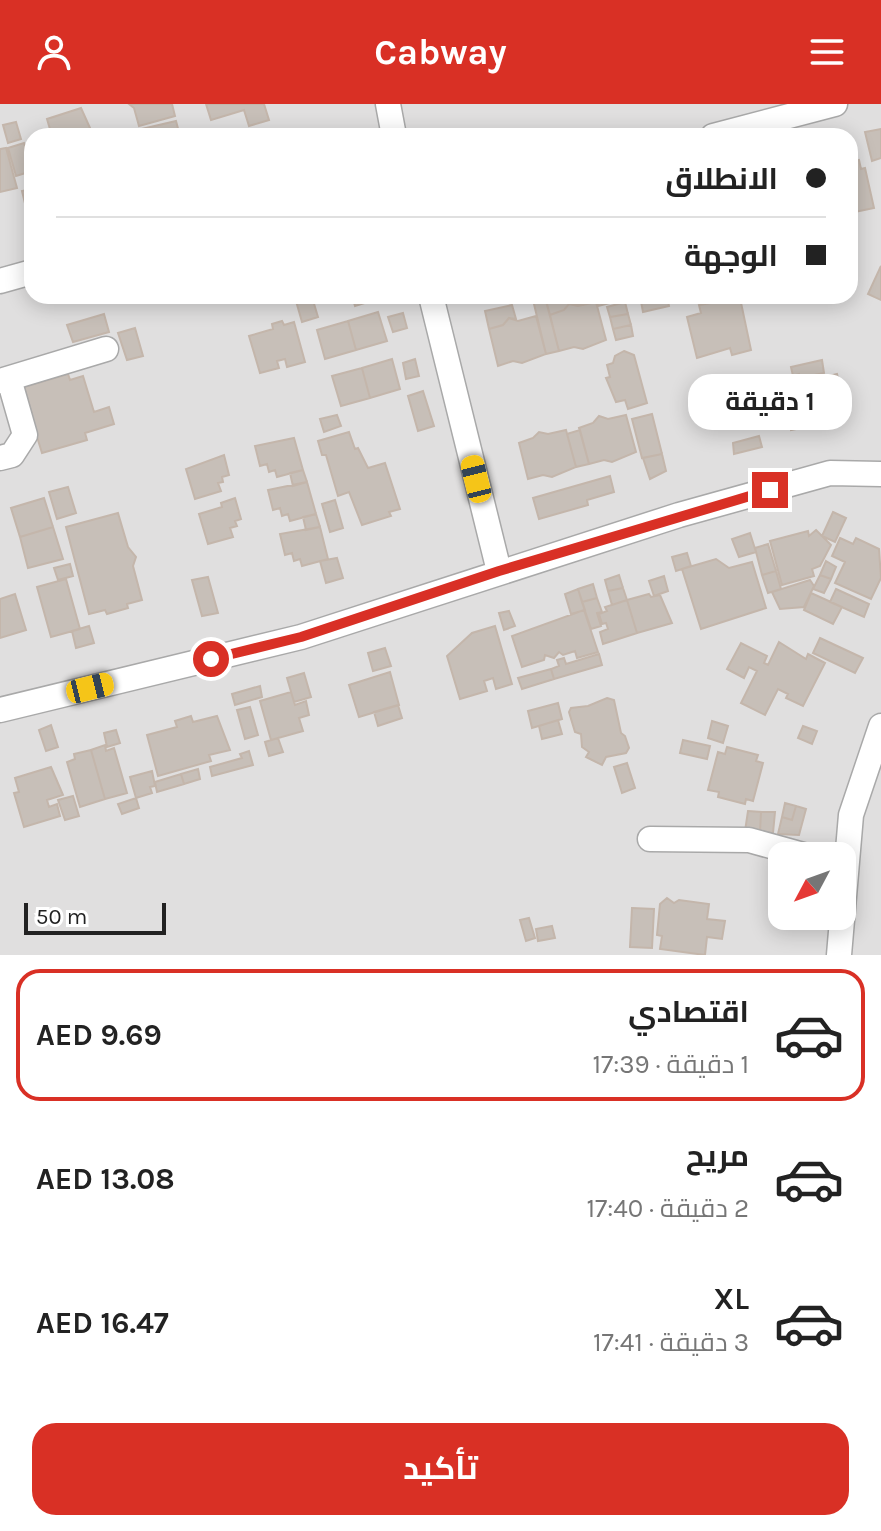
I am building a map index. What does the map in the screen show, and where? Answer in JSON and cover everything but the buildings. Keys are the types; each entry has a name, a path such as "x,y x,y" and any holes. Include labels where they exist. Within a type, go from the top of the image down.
{"street":[{"path":"388,104 392,128"},
{"path":"741,128 823,105"},
{"path":"0,281 24,274"},
{"path":"433,304 499,571"},
{"path":"0,458 12,455 25,435 4,380 106,349"},
{"path":"0,710 301,637 679,515 830,473 881,474"},
{"path":"847,842 851,815 881,726"},
{"path":"650,839 749,840 768,845"},
{"path":"839,955 840,930"}],"shaded area":[{"path":"0,104 881,104 881,955 0,955"}],"route":[{"path":"211,659 301,637 499,571 770,490"}]}
